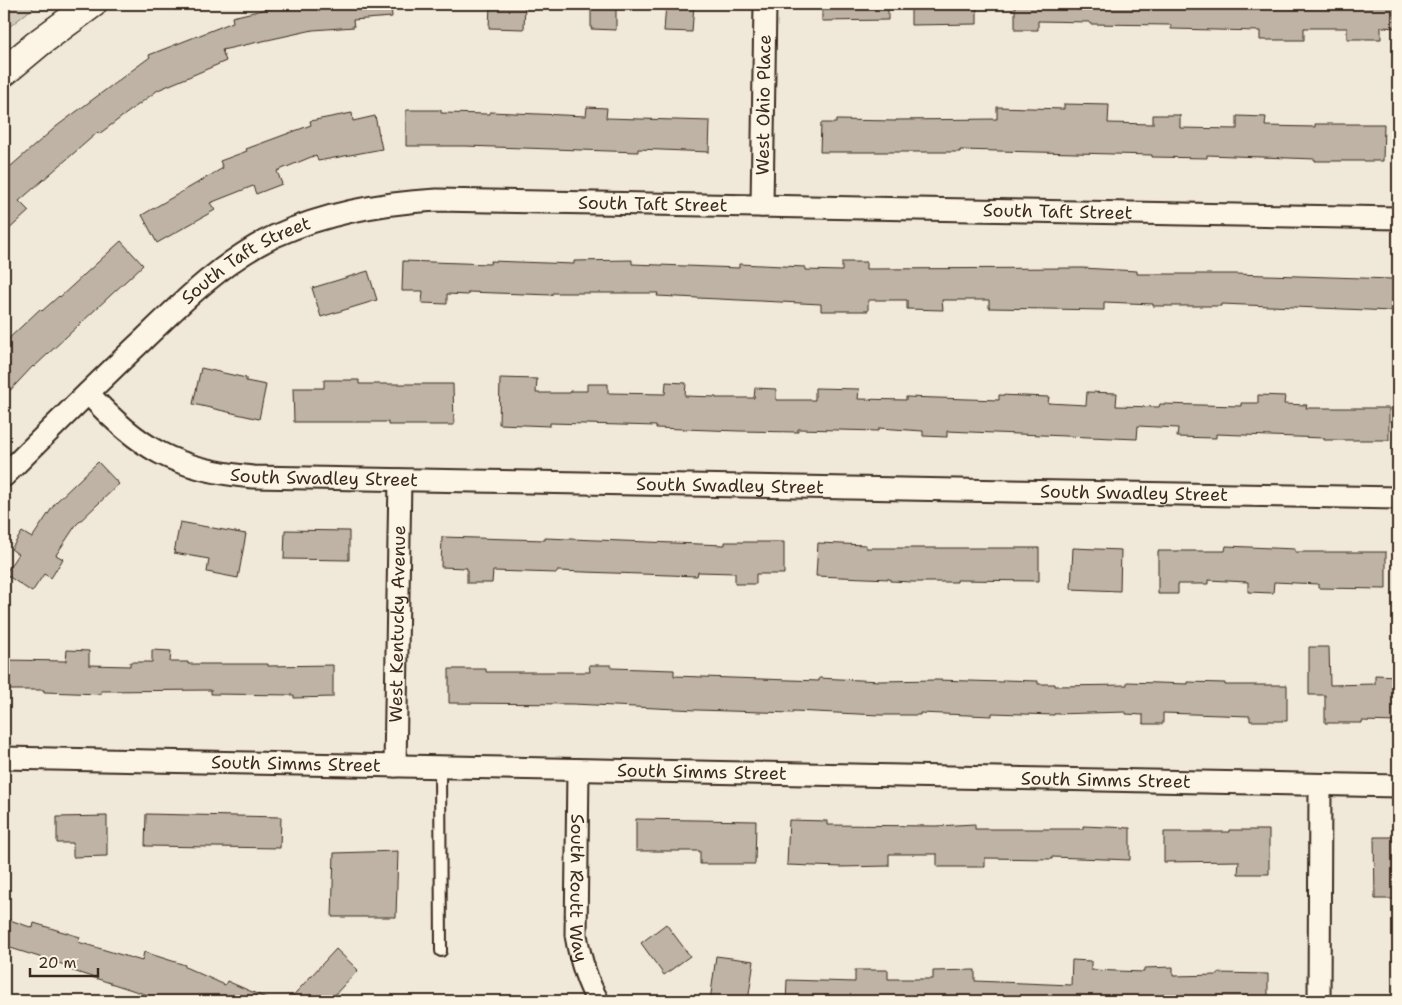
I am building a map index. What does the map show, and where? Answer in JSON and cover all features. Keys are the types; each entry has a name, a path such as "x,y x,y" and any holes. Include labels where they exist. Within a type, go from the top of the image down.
{"main road":[{"path":"4,72 87,5"}],"street":[{"name":"West Ohio Place","path":"762,206 765,4"},
{"name":"South Taft Street","path":"4,476 171,312 220,272 248,251 274,237 348,211 403,202 437,200 1398,218"},
{"name":"South Swadley Street","path":"88,392 108,415 135,438 158,453 202,470 252,478 1398,498"},
{"name":"West Kentucky Avenue","path":"394,766 400,480"},
{"name":"South Simms Street","path":"4,758 1398,786"},
{"name":"South Routt Way","path":"578,770 576,935 582,964 598,1001"},
{"path":"1319,1001 1320,784"}],"lane":[{"path":"440,767 441,951"}],"shaded area":[{"path":"4,4 38,4 4,31"}],"building":[{"path":"288,4 391,4 392,17 353,20 354,27 313,30 222,50 226,61 158,90 99,134 98,132 19,201 29,211 4,234 4,172 57,126 150,57 149,55 233,22 232,17"},
{"path":"490,4 525,4 524,29 489,28"},
{"path":"591,4 616,4 616,30 591,29"},
{"path":"666,4 694,4 692,32 664,31"},
{"path":"822,4 888,4 888,20 822,21"},
{"path":"911,4 977,4 977,24 911,25"},
{"path":"1015,4 1398,4 1398,28 1381,27 1381,39 1347,39 1347,28 1304,28 1304,40 1260,40 1260,31 1171,29 1171,25 1090,24 1090,22 1038,21 1038,30 1015,30"},
{"path":"1064,104 1109,105 1108,123 1153,124 1153,115 1180,115 1180,128 1237,129 1237,116 1266,117 1265,126 1315,127 1315,124 1384,124 1383,161 1315,161 1315,159 1207,155 1207,158 1152,157 1152,155 960,150 960,152 820,152 821,123 836,123 836,120 997,119 997,107 1064,109"},
{"path":"587,107 607,108 606,118 710,121 709,152 638,149 638,152 465,146 406,146 406,110 441,110 441,113 490,114 490,112 586,116"},
{"path":"352,113 353,121 375,116 382,149 318,161 316,155 277,171 282,184 256,194 253,186 210,203 215,210 157,243 142,215 223,168 220,161 247,151 246,149 311,125 310,121"},
{"path":"121,241 143,265 33,366 4,397 4,343 40,309 42,311 60,297"},
{"path":"632,260 632,264 739,268 739,264 805,267 805,270 842,271 842,262 866,262 866,269 1082,268 1137,271 1137,274 1235,274 1393,279 1392,311 1221,304 1221,306 1153,306 1153,304 1104,302 1104,310 989,308 989,300 942,300 943,310 907,309 907,300 868,300 868,311 821,311 821,304 657,296 658,293 552,293 552,295 468,292 468,295 447,294 447,304 422,303 423,291 402,291 403,261 490,264 491,261 574,264 574,261"},
{"path":"368,271 377,300 321,317 312,288"},
{"path":"201,368 246,378 246,381 266,385 259,419 193,404"},
{"path":"500,378 537,379 536,393 587,391 587,384 608,384 608,393 665,394 666,382 686,383 685,396 716,398 754,398 755,388 776,389 776,400 815,400 815,388 859,389 858,399 906,400 906,397 999,400 999,395 1049,397 1048,403 1086,405 1087,392 1117,393 1116,406 1159,407 1160,404 1241,406 1241,403 1258,403 1258,395 1285,396 1284,404 1307,405 1306,408 1389,408 1389,440 1324,440 1324,438 1216,434 1216,438 1177,437 1178,428 1138,426 1137,439 947,431 947,437 923,436 923,431 879,428 879,431 798,429 798,432 550,423 550,426 499,424"},
{"path":"324,380 359,380 359,384 453,384 454,425 388,425 388,422 294,422 293,388 324,388"},
{"path":"98,462 119,484 76,525 56,555 63,559 51,578 44,574 32,592 5,574 18,554 11,549 22,532 32,538 56,502"},
{"path":"180,522 246,534 238,578 207,572 209,559 174,553"},
{"path":"285,530 349,531 349,560 284,559"},
{"path":"442,537 545,540 545,538 725,545 725,542 784,542 784,574 756,574 756,584 735,584 735,573 698,572 697,576 557,571 557,573 493,571 492,583 467,583 467,568 441,567"},
{"path":"818,543 866,545 866,548 1039,548 1039,581 957,580 957,582 913,582 890,581 890,579 816,576"},
{"path":"1226,546 1295,549 1295,552 1386,552 1386,589 1318,588 1318,584 1274,582 1273,593 1248,592 1248,582 1208,580 1208,584 1178,584 1178,594 1158,594 1158,551 1225,551"},
{"path":"1073,548 1121,550 1120,591 1071,589"},
{"path":"1309,647 1329,647 1330,685 1375,684 1375,675 1398,676 1398,722 1325,723 1325,695 1309,695"},
{"path":"67,650 89,651 89,665 130,666 130,662 152,662 152,650 171,651 170,662 188,662 188,664 333,665 333,697 294,698 294,695 211,694 211,690 101,691 101,694 44,692 44,690 4,690 4,660 66,661"},
{"path":"589,665 611,665 611,668 674,670 674,676 819,681 819,678 880,681 1038,681 1038,684 1055,684 1055,686 1127,685 1127,682 1287,685 1287,721 1250,721 1250,716 1163,713 1163,724 1143,724 1143,715 1126,714 1126,712 1054,715 992,713 992,716 920,713 920,715 880,715 793,711 793,713 697,710 573,704 449,703 449,669 486,669 486,672 590,672"},
{"path":"146,814 281,817 280,848 145,846"},
{"path":"107,816 107,856 73,857 73,843 57,843 57,817"},
{"path":"636,819 756,821 755,864 700,864 700,851 636,851"},
{"path":"789,820 827,821 827,825 936,826 975,824 975,829 1083,829 1083,826 1130,828 1130,860 1052,857 1052,859 985,858 985,867 937,867 937,854 889,854 889,866 787,865"},
{"path":"1229,830 1269,830 1269,874 1238,874 1239,861 1164,862 1164,832 1229,832"},
{"path":"1374,837 1398,837 1398,899 1375,899"},
{"path":"398,851 396,917 332,917 334,853"},
{"path":"4,918 33,928 34,923 80,937 78,942 142,961 144,952 185,965 185,967 225,985 227,981 273,1001 166,1001 67,969 68,966 4,946"},
{"path":"666,924 690,956 664,975 641,943"},
{"path":"336,949 358,970 329,1001 288,1001"},
{"path":"716,956 754,961 748,1001 710,1001"},
{"path":"1072,960 1091,961 1091,970 1144,972 1144,968 1173,967 1173,976 1218,975 1218,973 1268,974 1268,1001 786,1001 787,980 855,982 855,970 888,970 888,979 933,979 933,971 975,970 975,981 1071,985"}]}
